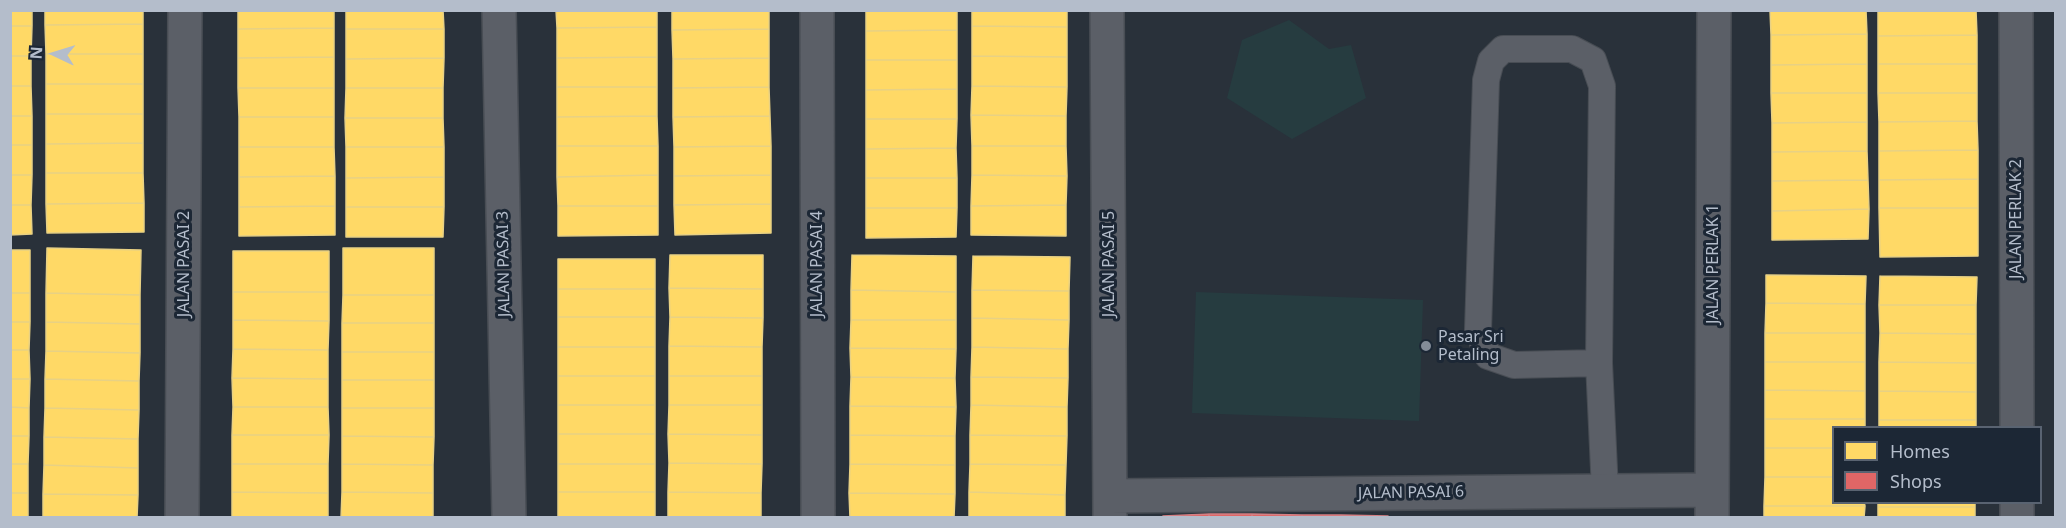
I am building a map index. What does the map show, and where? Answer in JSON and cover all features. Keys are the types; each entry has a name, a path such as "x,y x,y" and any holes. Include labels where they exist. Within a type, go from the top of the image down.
{"street":[{"name":"JALAN PASAI 2","path":"182,518 186,10"},
{"name":"JALAN PASAI 3","path":"499,10 509,518"},
{"name":"JALAN PASAI 4","path":"817,10 818,518"},
{"name":"JALAN PASAI 5","path":"1107,10 1110,507"},
{"name":"JALAN PERLAK 1","path":"1712,504 1714,10"},
{"name":"JALAN PERLAK 2","path":"2016,10 2017,426"},
{"name":"JALAN PASAI 6","path":"1110,507 1605,491 1712,504"}],"lane":[{"path":"1599,363 1514,365 1488,356 1478,330 1486,80 1491,61 1503,49 1572,49 1593,60 1602,86 1599,363 1605,491"}],"green space":[{"path":"1289,20 1329,49 1351,45 1366,98 1292,139 1227,98 1242,40"},
{"path":"1196,292 1423,300 1419,421 1192,413"}],"building: Homes":[{"path":"10,10 32,10 32,26 10,26"},
{"path":"45,10 143,10 143,24 45,25"},
{"path":"238,10 334,10 334,28 238,29"},
{"path":"346,10 443,10 444,29 346,29"},
{"path":"556,10 657,10 657,27 557,28"},
{"path":"672,10 769,10 769,29 672,30"},
{"path":"866,10 957,10 957,30 866,31"},
{"path":"972,10 1067,10 1067,27 972,26"},
{"path":"1770,10 1866,10 1867,34 1771,35"},
{"path":"1878,10 1976,10 1977,35 1878,36"},
{"path":"143,24 143,54 46,54 45,25"},
{"path":"10,26 32,26 31,56 10,56"},
{"path":"972,26 1067,27 1067,57 972,56"},
{"path":"657,27 657,57 557,58 557,28"},
{"path":"334,28 334,57 238,58 238,29"},
{"path":"346,29 444,29 444,58 346,59"},
{"path":"769,29 769,58 673,59 672,30"},
{"path":"957,30 957,60 866,60 866,31"},
{"path":"1867,34 1867,64 1771,65 1771,35"},
{"path":"1977,35 1977,64 1878,64 1878,36"},
{"path":"46,54 143,54 143,84 46,84"},
{"path":"10,56 31,56 31,86 10,86"},
{"path":"972,56 1067,57 1067,87 972,86"},
{"path":"334,57 334,88 238,88 238,58"},
{"path":"657,57 657,87 557,87 557,58"},
{"path":"444,58 443,88 346,88 346,59"},
{"path":"769,58 769,87 673,88 673,59"},
{"path":"866,60 957,60 957,89 866,90"},
{"path":"1867,64 1867,93 1771,93 1771,65"},
{"path":"1878,64 1977,64 1977,93 1878,93"},
{"path":"46,84 143,84 143,114 46,114"},
{"path":"10,86 31,86 32,116 10,116"},
{"path":"972,86 1067,87 1066,116 971,115"},
{"path":"557,87 657,87 657,116 557,117"},
{"path":"769,87 770,116 673,117 673,88"},
{"path":"238,88 334,88 334,117 239,117"},
{"path":"346,88 443,88 443,118 345,118"},
{"path":"957,89 957,119 866,119 866,90"},
{"path":"1771,93 1867,93 1867,122 1772,123"},
{"path":"1878,93 1977,93 1977,121 1879,122"},
{"path":"46,114 143,114 143,143 46,144"},
{"path":"971,115 1066,116 1066,146 972,146"},
{"path":"10,116 32,116 32,145 10,145"},
{"path":"657,116 658,146 557,146 557,117"},
{"path":"770,116 771,146 674,147 673,117"},
{"path":"239,117 334,117 334,147 239,147"},
{"path":"345,118 443,118 444,147 346,147"},
{"path":"866,119 957,119 956,148 866,149"},
{"path":"1977,121 1978,150 1879,151 1879,122"},
{"path":"1867,122 1867,151 1772,152 1772,123"},
{"path":"143,143 143,173 46,173 46,144"},
{"path":"10,145 32,145 32,175 10,175"},
{"path":"557,146 658,146 658,175 557,177"},
{"path":"771,146 771,175 674,176 674,147"},
{"path":"972,146 1066,146 1067,176 972,175"},
{"path":"239,147 334,147 335,176 239,177"},
{"path":"346,147 444,147 444,177 346,178"},
{"path":"956,148 957,178 866,178 866,149"},
{"path":"1978,150 1978,179 1879,180 1879,151"},
{"path":"1867,151 1868,180 1772,181 1772,152"},
{"path":"46,173 143,173 144,203 46,204"},
{"path":"10,175 32,175 31,205 10,205"},
{"path":"658,175 658,206 558,206 557,177"},
{"path":"771,175 771,204 674,205 674,176"},
{"path":"972,175 1067,176 1066,205 971,206"},
{"path":"335,176 335,206 239,207 239,177"},
{"path":"444,177 444,207 346,207 346,178"},
{"path":"866,178 957,178 957,208 866,208"},
{"path":"1978,179 1978,208 1879,208 1879,180"},
{"path":"1868,180 1869,209 1772,211 1772,181"},
{"path":"144,203 144,232 47,233 46,204"},
{"path":"771,204 771,233 675,235 674,205"},
{"path":"10,205 31,205 32,234 10,235"},
{"path":"1066,205 1066,236 971,235 971,206"},
{"path":"335,206 335,235 239,236 239,207"},
{"path":"558,206 658,206 658,235 558,236"},
{"path":"346,207 444,207 443,237 346,237"},
{"path":"866,208 957,208 956,237 866,238"},
{"path":"1879,208 1978,208 1978,256 1880,257"},
{"path":"1869,209 1868,239 1772,240 1772,211"},
{"path":"47,248 141,250 140,295 46,293"},
{"path":"343,248 434,248 434,295 343,295"},
{"path":"10,250 30,250 30,293 10,293"},
{"path":"233,251 329,251 329,292 233,292"},
{"path":"670,255 763,255 763,289 669,288"},
{"path":"852,255 956,256 956,292 851,290"},
{"path":"973,256 1070,257 1069,291 972,290"},
{"path":"558,259 655,259 655,289 558,289"},
{"path":"1766,275 1866,276 1865,304 1766,303"},
{"path":"1880,276 1977,277 1976,305 1879,305"},
{"path":"669,288 763,289 763,318 670,317"},
{"path":"558,289 655,289 655,317 558,317"},
{"path":"851,290 956,292 956,320 851,320"},
{"path":"972,290 1069,291 1069,320 972,318"},
{"path":"233,292 329,292 329,321 233,320"},
{"path":"10,293 30,293 30,322 10,322"},
{"path":"46,293 140,295 140,324 46,322"},
{"path":"343,295 434,295 434,323 342,323"},
{"path":"1766,303 1865,304 1865,333 1765,333"},
{"path":"1879,305 1976,305 1976,334 1880,333"},
{"path":"558,317 655,317 655,347 558,347"},
{"path":"670,317 763,318 762,347 669,346"},
{"path":"972,318 1069,320 1068,349 972,347"},
{"path":"233,320 329,321 328,350 233,349"},
{"path":"851,320 956,320 956,349 850,348"},
{"path":"10,322 30,322 29,350 10,350"},
{"path":"46,322 140,324 140,353 46,351"},
{"path":"342,323 434,323 434,352 342,352"},
{"path":"1765,333 1865,333 1865,362 1765,362"},
{"path":"1880,333 1976,334 1976,363 1879,362"},
{"path":"669,346 762,347 762,376 669,376"},
{"path":"558,347 655,347 655,376 558,376"},
{"path":"972,347 1068,349 1068,378 971,377"},
{"path":"850,348 956,349 955,378 851,377"},
{"path":"233,349 328,350 328,379 232,378"},
{"path":"10,350 29,350 30,379 10,379"},
{"path":"46,351 140,353 139,381 45,379"},
{"path":"342,352 434,352 434,380 342,380"},
{"path":"1765,362 1865,362 1865,391 1765,390"},
{"path":"1879,362 1976,363 1976,392 1879,391"},
{"path":"558,376 655,376 655,405 558,405"},
{"path":"669,376 762,376 762,405 669,405"},
{"path":"851,377 955,378 956,407 850,406"},
{"path":"971,377 1068,378 1067,407 971,405"},
{"path":"232,378 328,379 328,407 233,407"},
{"path":"10,379 30,379 29,408 10,407"},
{"path":"45,379 139,381 139,410 45,408"},
{"path":"342,380 434,380 434,408 342,408"},
{"path":"1765,390 1865,391 1865,419 1765,419"},
{"path":"1879,391 1976,392 1976,420 1879,420"},
{"path":"558,405 655,405 655,434 558,434"},
{"path":"669,405 762,405 762,435 668,434"},
{"path":"971,405 1067,407 1067,436 970,435"},
{"path":"850,406 956,407 955,436 850,435"},
{"path":"10,407 29,408 29,436 10,436"},
{"path":"233,407 328,407 329,435 232,435"},
{"path":"45,408 139,410 138,439 44,437"},
{"path":"342,408 434,408 434,437 342,436"},
{"path":"1765,419 1865,419 1865,426 1832,426 1832,448 1765,448"},
{"path":"1879,420 1976,420 1976,426 1879,426"},
{"path":"558,434 655,434 655,464 558,464"},
{"path":"668,434 762,435 762,464 669,463"},
{"path":"232,435 329,435 328,464 232,464"},
{"path":"850,435 955,436 955,465 850,464"},
{"path":"970,435 1067,436 1066,465 970,464"},
{"path":"10,436 29,436 28,464 10,464"},
{"path":"342,436 434,437 433,465 342,464"},
{"path":"44,437 138,439 138,468 44,465"},
{"path":"1765,448 1832,448 1832,477 1765,477"},
{"path":"669,463 762,464 761,493 668,492"},
{"path":"10,464 28,464 28,493 10,493"},
{"path":"232,464 328,464 328,493 232,492"},
{"path":"342,464 433,465 433,493 342,492"},
{"path":"558,464 655,464 655,492 558,492"},
{"path":"850,464 955,465 955,494 849,493"},
{"path":"970,464 1066,465 1065,495 969,492"},
{"path":"44,465 138,468 138,495 43,494"},
{"path":"1765,477 1832,477 1832,504 1864,504 1865,506 1764,506"},
{"path":"232,492 328,493 328,518 232,518"},
{"path":"342,492 433,493 433,518 341,518"},
{"path":"558,492 655,492 655,518 558,518"},
{"path":"668,492 761,493 761,518 668,518"},
{"path":"969,492 1065,495 1065,518 969,518"},
{"path":"10,493 28,493 28,518 10,518"},
{"path":"849,493 955,494 954,518 850,518"},
{"path":"43,494 138,495 137,518 43,518"},
{"path":"1878,504 1975,504 1975,507 1878,507"},
{"path":"1764,506 1865,506 1864,518 1764,518"},
{"path":"1878,507 1975,507 1975,518 1878,518"}],"building: Shops":[{"path":"1209,514 1209,518 1161,518 1163,516"},
{"path":"1209,514 1252,514 1252,518 1209,518"},
{"path":"1252,514 1302,515 1302,518 1252,518"},
{"path":"1302,515 1341,515 1341,518 1302,518"},
{"path":"1341,515 1388,516 1388,518 1341,518"}],"place":[{"name":"Pasar Sri Petaling","path":"1426,346"}]}
